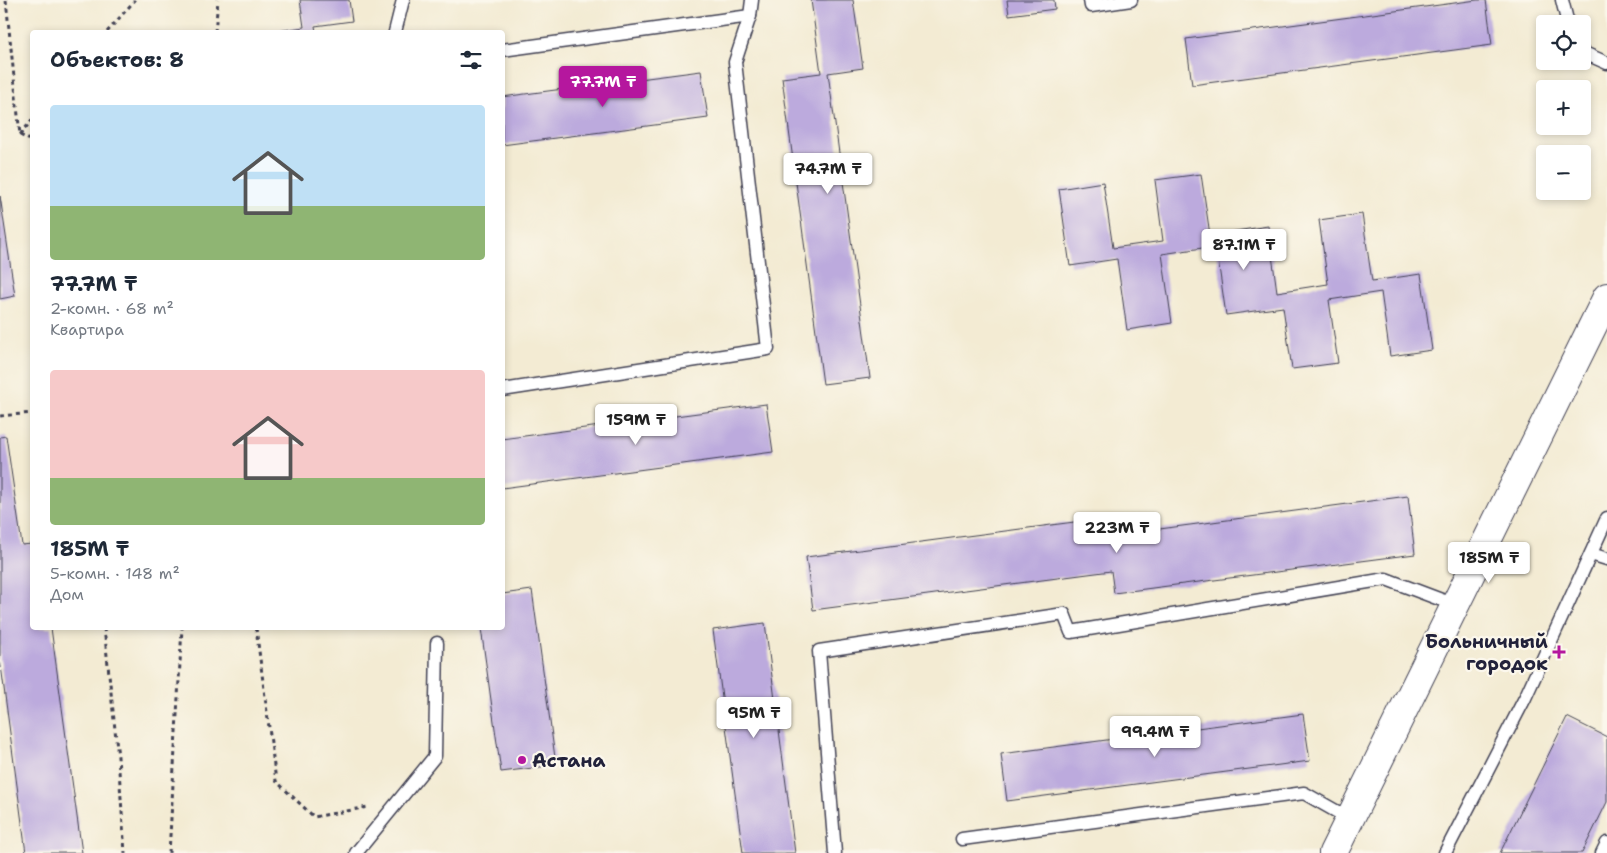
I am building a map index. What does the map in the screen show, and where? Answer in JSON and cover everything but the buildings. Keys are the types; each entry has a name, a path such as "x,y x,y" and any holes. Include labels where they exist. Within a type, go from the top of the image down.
{"street":[{"path":"1333,853 1607,297"}],"lane":[{"path":"395,30 404,0"},
{"path":"505,390 768,349 734,62 750,16 752,0"},
{"path":"1090,0 1091,6 1131,0"},
{"path":"1562,0 1566,15"},
{"path":"505,50 750,16"},
{"path":"1591,56 1607,63"},
{"path":"1445,853 1525,698 1607,518"},
{"path":"1591,554 1607,559"},
{"path":"835,853 819,651 1064,614 1070,632 1386,579 1455,605"},
{"path":"356,853 435,756 437,642"},
{"path":"962,839 1304,793 1350,819"},
{"path":"1602,853 1607,843"}],"path":[{"path":"6,0 20,135"},
{"path":"109,30 135,0"},
{"path":"215,30 218,0"},
{"path":"20,135 30,122"},
{"path":"20,135 30,140"},
{"path":"0,416 30,413"},
{"path":"104,630 125,853"},
{"path":"169,853 182,630"},
{"path":"256,630 276,781 314,817 398,801"}],"place":[{"name":"Больничный городок","path":"1559,652"},
{"name":"Астана","path":"522,760"}]}
